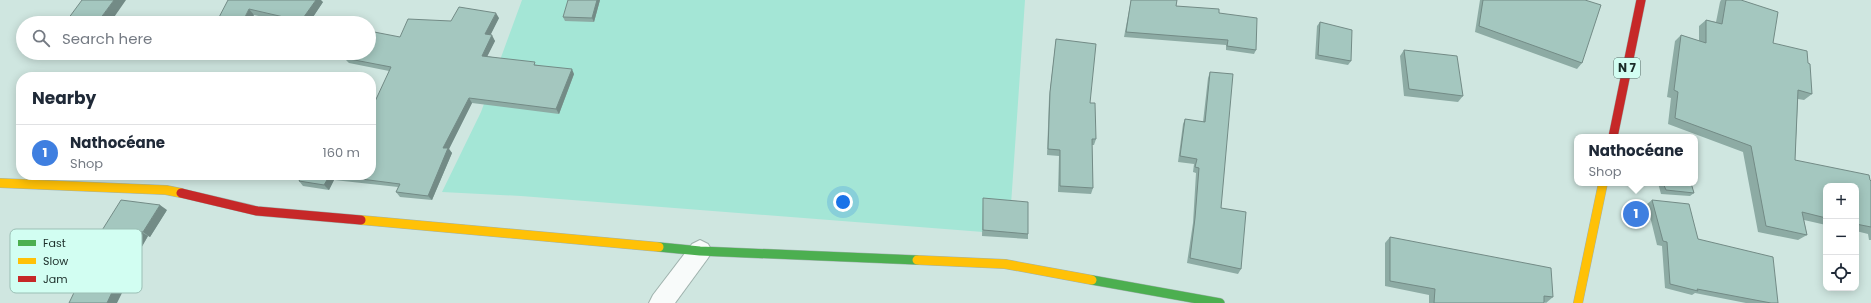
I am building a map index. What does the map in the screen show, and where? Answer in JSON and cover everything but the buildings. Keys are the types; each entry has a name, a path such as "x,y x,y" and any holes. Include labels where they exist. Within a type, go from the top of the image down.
{"street":[{"name":"N 7","path":"1614,134 1641,0"},
{"path":"0,183 166,190 257,211 700,251 1005,264 1220,303"},
{"path":"1578,303 1602,186"},
{"path":"660,303 700,251"}],"green space":[{"path":"522,0 1025,0 1009,234 521,196 442,192 481,112"}],"traffic: fast":[{"path":"659,247 700,251 917,260"},
{"path":"1092,280 1220,303"}],"traffic: slow":[{"path":"0,183 166,190 181,193"},
{"path":"1578,303 1602,186"},
{"path":"361,220 659,247"},
{"path":"917,260 1005,264 1092,280"}],"traffic: jam":[{"path":"1614,134 1641,0"},
{"path":"181,193 257,211 361,220"}],"place":[{"name":"Nathocéane","path":"1636,214"}]}
